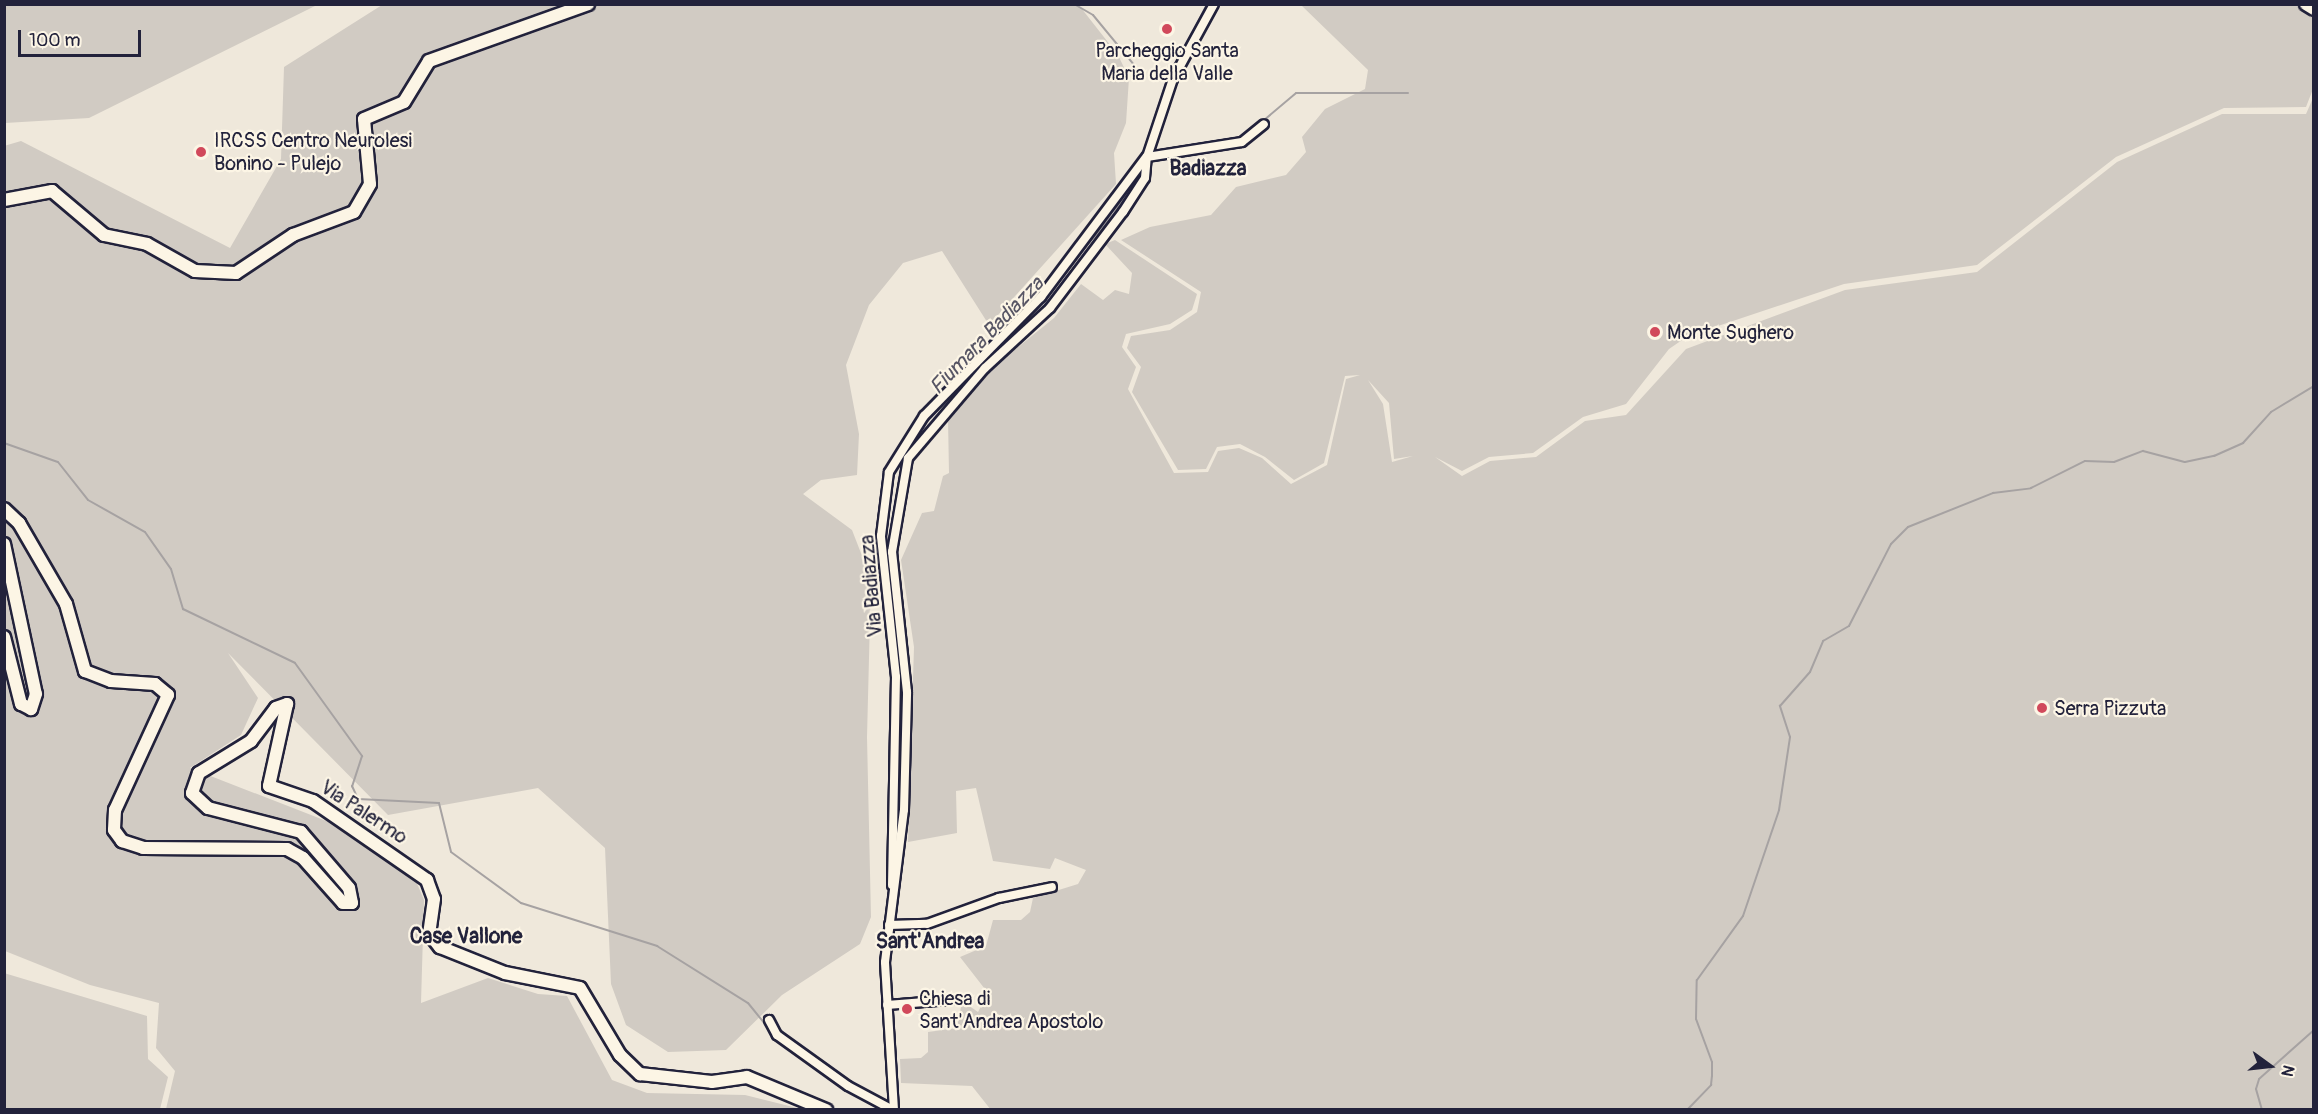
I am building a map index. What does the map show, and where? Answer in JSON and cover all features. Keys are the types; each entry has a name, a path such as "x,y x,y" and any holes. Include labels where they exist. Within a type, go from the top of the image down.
{"main road":[{"path":"4,200 49,190 104,235 147,244 195,271 236,273 293,234 354,212 370,184 364,119 404,102 429,61 588,4"},
{"path":"2306,4 2313,9"},
{"name":"Via Palermo","path":"4,509 19,523 66,604 85,671 111,681 155,684 168,694 115,810 114,830 122,841 143,848 287,849 303,858 343,903 352,903 350,888 301,832 204,807 192,793 199,773 251,741 276,708 287,704 269,786 313,801 427,880 434,899 429,933 440,947 505,973 580,988 620,1055 640,1074 712,1082 737,1077 782,1089 826,1110"},
{"path":"4,544 36,694 31,709 21,704 4,637"}],"street":[{"name":"Via Badiazza","path":"891,1109 893,1086 886,1005 889,925 904,810 907,692 892,574 893,536 912,448 1060,296 1145,178 1147,157 1173,79 1214,4"},
{"path":"1147,157 1233,145 1264,124"},
{"name":"Via Badiazza","path":"892,891 896,676 881,536 887,480 903,443 1041,297 1147,157"},
{"path":"881,536 893,536"},
{"path":"889,925 927,924 999,898 1052,887"},
{"path":"886,1005 950,1000"},
{"path":"769,1020 777,1035 806,1056 891,1109"}],"shaded area":[{"path":"5,4 317,5 89,118 5,123"},
{"path":"1078,4 1118,55 1129,78 1126,123 1114,153 1116,184 989,325 942,251 903,263 869,305 846,365 859,434 857,475 821,480 803,494 852,530 871,579 867,737 871,917 860,944 782,995 726,1050 668,1052 626,1025 611,984 605,848 538,788 388,815 228,653 258,698 241,735 190,768 329,822 416,881 424,900 421,1003 488,978 538,994 567,996 612,1080 647,1093 745,1095 801,1109 166,1109 175,1071 156,1048 159,1003 90,985 5,951 4,146 21,141 230,248 281,159 284,67 382,5"},
{"path":"1301,5 2313,5 2313,89 2306,107 2224,108 2116,157 1977,265 1844,284 1688,336 1669,349 1626,404 1583,417 1533,453 1489,457 1462,471 1435,457 1462,476 1490,461 1536,457 1585,421 1626,415 1686,349 1845,290 1977,272 2117,162 2222,114 2306,114 2313,98 2313,1109 991,1110 972,1086 901,1083 900,1059 921,1058 928,1052 928,1032 957,1028 962,1001 978,1012 988,993 960,957 986,946 993,920 1021,920 1030,912 1033,898 1078,884 1086,870 1055,858 1050,869 993,861 976,788 956,791 957,833 908,842 914,647 901,560 922,513 934,511 943,476 949,473 948,419 991,369 1054,318 1081,284 1103,300 1115,290 1129,294 1132,273 1105,244 1115,240 1197,294 1192,310 1170,324 1126,334 1122,347 1136,367 1128,389 1174,473 1208,472 1218,451 1239,448 1262,458 1291,484 1327,465 1346,379 1360,375 1345,376 1324,463 1294,480 1265,457 1240,444 1217,447 1206,469 1178,470 1132,392 1141,367 1127,348 1131,336 1170,330 1197,312 1201,292 1121,240 1150,227 1211,215 1236,187 1286,175 1306,152 1302,137 1325,109 1365,89 1368,70","holes":["1368,380 1389,403 1394,459 1413,456 1392,462 1383,404"]},
{"path":"4,973 147,1016 148,1059 168,1077 160,1109 5,1109"}],"waterway":[{"path":"1074,4 1093,15 1134,65"},
{"name":"Fiumara Badiazza","path":"1180,58 1207,4"},
{"name":"Fiumara Badiazza","path":"1165,86 1170,77"},
{"path":"1263,121 1296,93 1408,93"},
{"name":"Fiumara Badiazza","path":"1014,330 1113,215 1134,181"},
{"path":"1687,1110 1711,1085 1712,1076 1712,1062 1696,1019 1697,980 1743,916 1779,810 1790,737 1780,706 1810,672 1823,641 1849,626 1891,544 1908,527 1993,493 2031,488 2085,461 2114,462 2143,451 2185,462 2214,456 2243,443 2271,412 2314,386"},
{"name":"Fiumara Badiazza","path":"925,423 939,407"},
{"path":"4,443 58,462 88,500 145,532 171,569 183,609 295,663 362,756 352,786 358,799 439,803 451,852 521,903 657,946 748,1003 769,1029"},
{"name":"Fiumara Badiazza","path":"888,511 888,522"},
{"name":"Fiumara Badiazza","path":"893,607 898,643"},
{"name":"Fiumara Badiazza","path":"897,829 901,676"},
{"path":"2262,1110 2256,1089 2259,1079 2314,1030"}],"place":[{"name":"Parcheggio Santa Maria della Valle","path":"1167,29"},
{"name":"IRCSS Centro Neurolesi Bonino - Pulejo","path":"201,152"},
{"name":"Monte Sughero","path":"1655,332"},
{"name":"Serra Pizzuta","path":"2042,708"},
{"name":"Chiesa di Sant'Andrea Apostolo","path":"907,1009"}],"district":[{"name":"Badiazza","path":"1208,169"},
{"name":"Case Vallone","path":"466,937"},
{"name":"Sant'Andrea","path":"930,942"}]}
